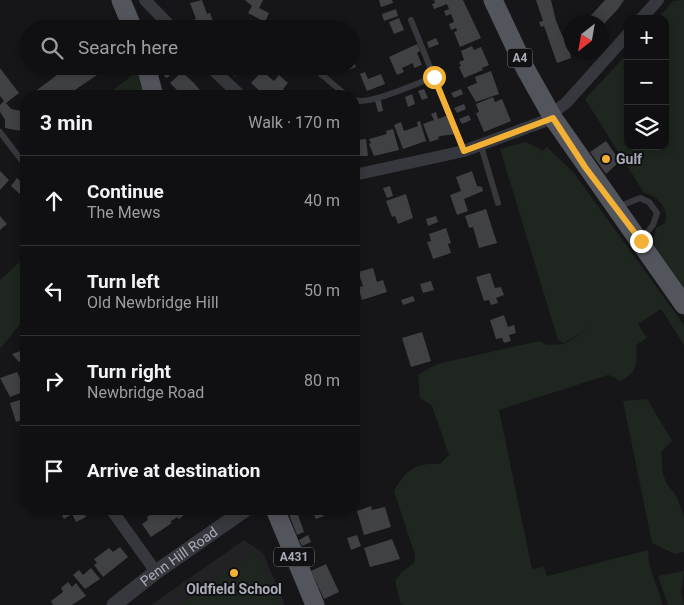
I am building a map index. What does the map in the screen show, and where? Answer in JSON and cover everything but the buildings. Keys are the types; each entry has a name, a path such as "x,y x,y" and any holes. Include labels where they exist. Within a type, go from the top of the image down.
{"main road":[{"path":"121,0 129,20"},
{"name":"A4","path":"493,0 525,68 552,116 585,167 641,241 684,305"},
{"path":"148,75 152,90"},
{"name":"A431","path":"278,515 315,605"}],"street":[{"path":"146,0 165,20"},
{"path":"643,15 651,2"},
{"path":"360,174 481,146 552,116 624,38"},
{"path":"219,75 235,90"},
{"path":"115,515 156,572"},
{"name":"Penn Hill Road","path":"114,605 156,572 237,515"}],"lane":[{"path":"411,20 464,151"},
{"path":"322,75 340,90"},
{"path":"360,102 434,77"},
{"path":"0,132 20,158"},
{"path":"481,146 498,203"},
{"path":"616,208 633,199 640,198 649,202 657,212 656,219 641,241"}],"shaded area":[{"path":"684,0 684,290 653,243 656,228 665,223 664,208 654,197 644,193 585,99 624,57 624,150 669,150 669,15 661,15 673,1"},
{"path":"133,75 139,75 143,90 113,90"},
{"path":"526,142 542,150 537,155 547,147 574,173 684,325 684,345 661,309 638,324 647,338 636,345 635,367 630,375 619,381 615,377 608,375 499,410 532,569 544,567 547,576 648,550 649,564 663,605 403,605 400,602 395,581 401,573 415,562 415,555 394,491 412,469 424,464 440,464 449,455 432,406 420,398 418,375 437,364 539,341 547,345 564,344 591,327 564,343 558,340 500,149"},
{"path":"20,262 20,324 0,349 0,280"},
{"path":"647,399 672,441 661,452 663,474 667,484 677,497 684,517 684,552 675,554 652,543 623,401"},
{"name":"Oldfield School","path":"244,540 263,553 285,605 151,605"},
{"path":"256,552 279,605 179,605"},
{"path":"684,571 681,592 684,605 668,605 658,576"}],"place":[{"name":"Gulf","path":"606,159"},
{"name":"Oldfield School","path":"234,573"}],"route":[{"path":"434,77 464,151 553,118 585,167 641,241"}]}
